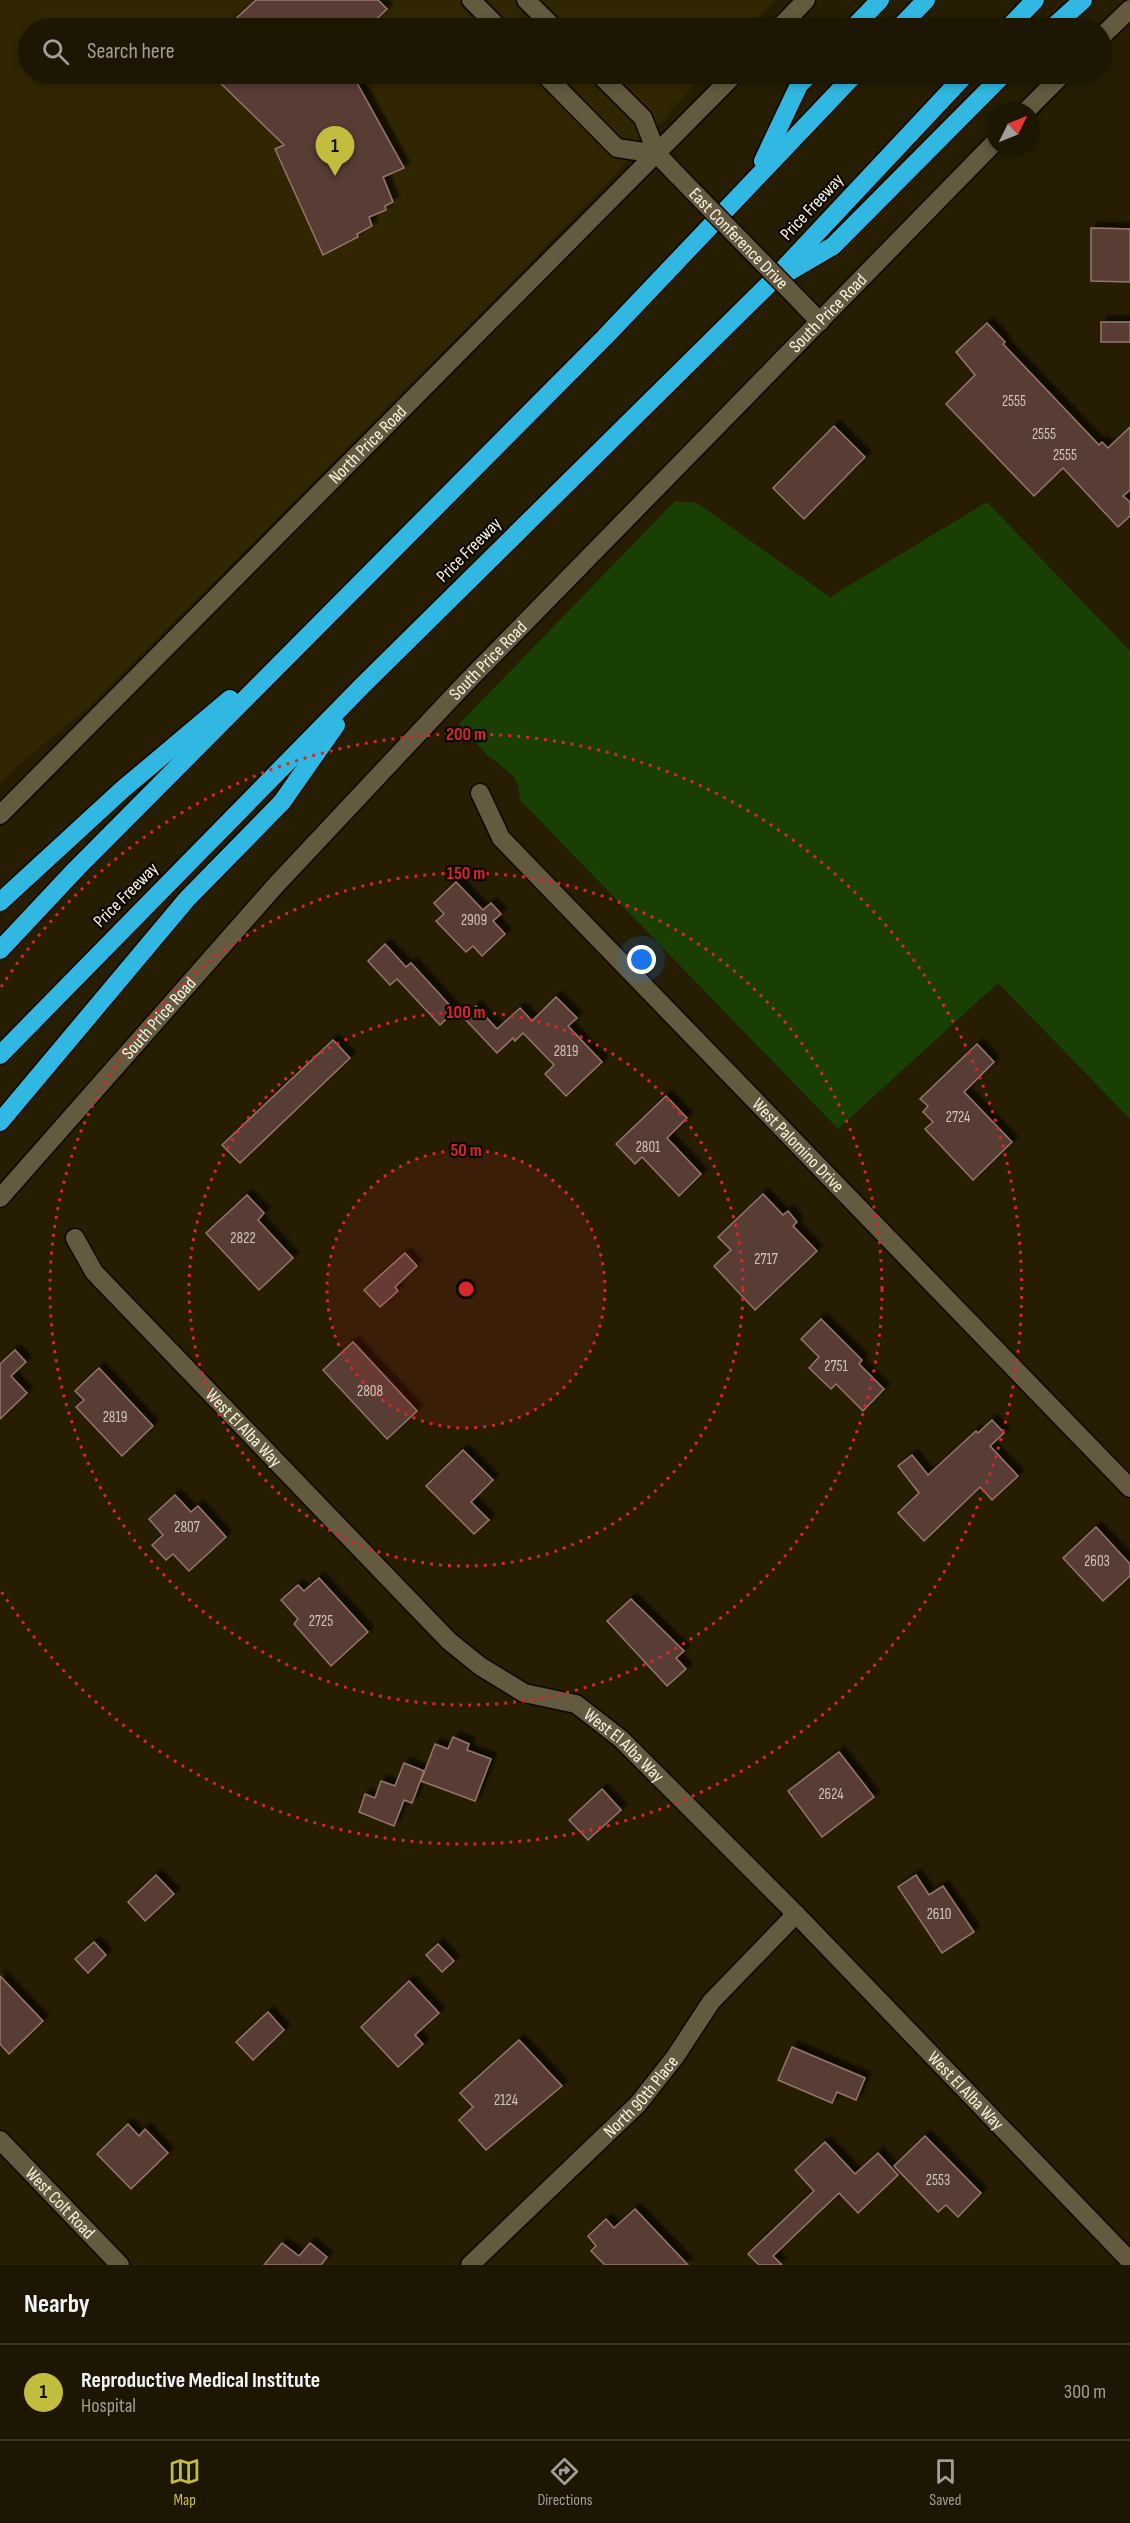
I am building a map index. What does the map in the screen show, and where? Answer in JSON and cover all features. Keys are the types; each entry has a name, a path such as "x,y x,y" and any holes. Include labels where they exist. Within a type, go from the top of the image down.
{"highway":[{"path":"863,18 880,0"},
{"path":"909,18 926,0"},
{"path":"1018,18 1035,0"},
{"path":"1063,18 1083,0"},
{"path":"755,177 800,84"},
{"path":"0,950 76,869 605,337 845,84"},
{"name":"Price Freeway","path":"0,1055 364,684 770,283 957,84"},
{"path":"770,283 833,246 994,84"},
{"path":"0,902 123,789 323,621"},
{"path":"0,1122 187,899 282,802 364,684"}],"street":[{"path":"471,0 489,18"},
{"path":"526,0 544,18"},
{"path":"788,18 806,0"},
{"path":"1112,26 1130,9"},
{"path":"554,84 617,148 657,154"},
{"name":"East Conference Drive","path":"609,84 643,118 657,154 820,322"},
{"name":"North Price Road","path":"0,815 725,84"},
{"path":"1035,102 1053,84"},
{"name":"South Price Road","path":"0,1198 276,885 468,681 986,151"},
{"name":"West Palomino Drive","path":"480,793 501,838 1130,1488"},
{"name":"West El Alba Way","path":"75,1238 94,1272 449,1641 480,1666 524,1693 576,1704 621,1738 796,1914 1130,2261"},
{"name":"North 90th Place","path":"470,2265 638,2104 675,2057 711,2002 796,1914"},
{"name":"West Colt Road","path":"0,2140 120,2265"}],"shaded area":[{"path":"0,0 776,0 758,18 18,18 18,84 695,84 604,187 399,396 90,706 21,763 0,784"}],"green space":[{"path":"675,501 697,503 830,597 987,502 1130,651 1130,1119 998,983 838,1129 520,800 518,786 513,775 487,755 459,724"}],"building":[{"path":"256,0 378,0 387,9 378,18 237,18"},
{"path":"221,84 358,84 404,168 383,177 393,202 385,206 386,210 369,217 372,226 357,234 358,237 323,255 275,149 284,145"},
{"path":"1091,228 1130,229 1130,282 1091,281"},
{"path":"1101,322 1130,322 1130,342 1101,342"},
{"path":"987,323 1005,342 1003,344 1099,445 1102,442 1108,448 1130,427 1130,490 1123,496 1130,502 1130,516 1118,527 1063,468 1034,496 946,404 975,375 956,352"},
{"path":"834,426 865,457 804,519 773,488"},
{"path":"456,882 483,910 491,903 501,914 493,921 505,934 482,956 473,946 466,952 436,921 444,914 434,903"},
{"path":"385,944 406,967 411,963 455,1011 440,1025 397,979 390,985 368,961"},
{"path":"556,997 577,1018 568,1026 602,1062 566,1096 545,1074 554,1065 523,1033 515,1041 513,1038 497,1053 464,1018 476,1006 497,1029 520,1008 532,1021"},
{"path":"333,1040 350,1058 240,1163 222,1145"},
{"path":"977,1044 994,1062 964,1092 1012,1142 973,1180 925,1129 933,1122 923,1112 928,1106 920,1099"},
{"path":"666,1096 687,1118 667,1138 701,1174 679,1196 642,1157 635,1164 616,1144"},
{"path":"763,1194 783,1215 788,1211 797,1222 793,1226 817,1251 755,1310 714,1266 731,1250 718,1237"},
{"path":"247,1195 264,1213 258,1220 293,1258 259,1290 206,1233"},
{"path":"405,1253 417,1266 395,1287 398,1291 380,1307 364,1290"},
{"path":"821,1319 862,1360 859,1364 884,1389 863,1411 836,1384 831,1389 809,1368 819,1357 801,1339"},
{"path":"353,1342 417,1411 387,1439 323,1370"},
{"path":"15,1350 26,1362 11,1376 27,1393 0,1419 0,1364"},
{"path":"99,1368 153,1426 122,1456 76,1407 84,1400 75,1391"},
{"path":"992,1420 1004,1433 990,1446 1018,1476 992,1500 980,1487 924,1541 898,1513 919,1493 898,1466 912,1455 928,1475 976,1431 978,1433"},
{"path":"463,1450 493,1480 471,1502 489,1520 474,1534 426,1486"},
{"path":"175,1495 191,1512 198,1506 226,1537 189,1571 173,1554 166,1560 152,1545 163,1535 149,1519"},
{"path":"1096,1527 1130,1564 1130,1576 1103,1601 1063,1558"},
{"path":"319,1578 368,1632 331,1666 294,1624 298,1619 281,1600 298,1585 304,1591"},
{"path":"631,1599 684,1651 676,1658 686,1669 667,1686 607,1621"},
{"path":"453,1737 469,1744 467,1750 491,1759 475,1801 421,1781 435,1744 448,1749"},
{"path":"839,1752 874,1797 822,1837 788,1791"},
{"path":"404,1763 424,1771 412,1803 404,1800 394,1826 359,1812 365,1794 375,1798 381,1781 395,1786"},
{"path":"602,1789 621,1810 588,1840 569,1820"},
{"path":"156,1875 174,1894 145,1921 128,1902"},
{"path":"916,1875 929,1895 943,1886 974,1932 942,1953 898,1887"},
{"path":"94,1942 106,1955 88,1973 75,1959"},
{"path":"438,1944 454,1961 442,1972 426,1955"},
{"path":"0,1976 43,2021 9,2054 0,2044"},
{"path":"409,1981 439,2013 415,2035 423,2044 398,2067 361,2027"},
{"path":"268,2012 284,2030 253,2060 236,2042"},
{"path":"519,2040 562,2086 486,2150 459,2120 473,2107 460,2093"},
{"path":"792,2047 865,2078 856,2100 837,2092 832,2103 778,2080"},
{"path":"128,2124 139,2136 145,2129 168,2153 131,2189 97,2154"},
{"path":"925,2136 981,2193 958,2217 946,2205 938,2212 894,2166"},
{"path":"825,2142 855,2174 878,2153 898,2175 858,2213 839,2193 773,2256 782,2265 759,2265 748,2254 814,2191 795,2170"},
{"path":"635,2209 688,2265 605,2265 591,2251 596,2246 588,2236 606,2219 614,2228"},
{"path":"282,2243 299,2256 310,2243 327,2257 321,2265 264,2265"}],"place":[{"name":"Reproductive Medical Institute","path":"335,176"}]}
